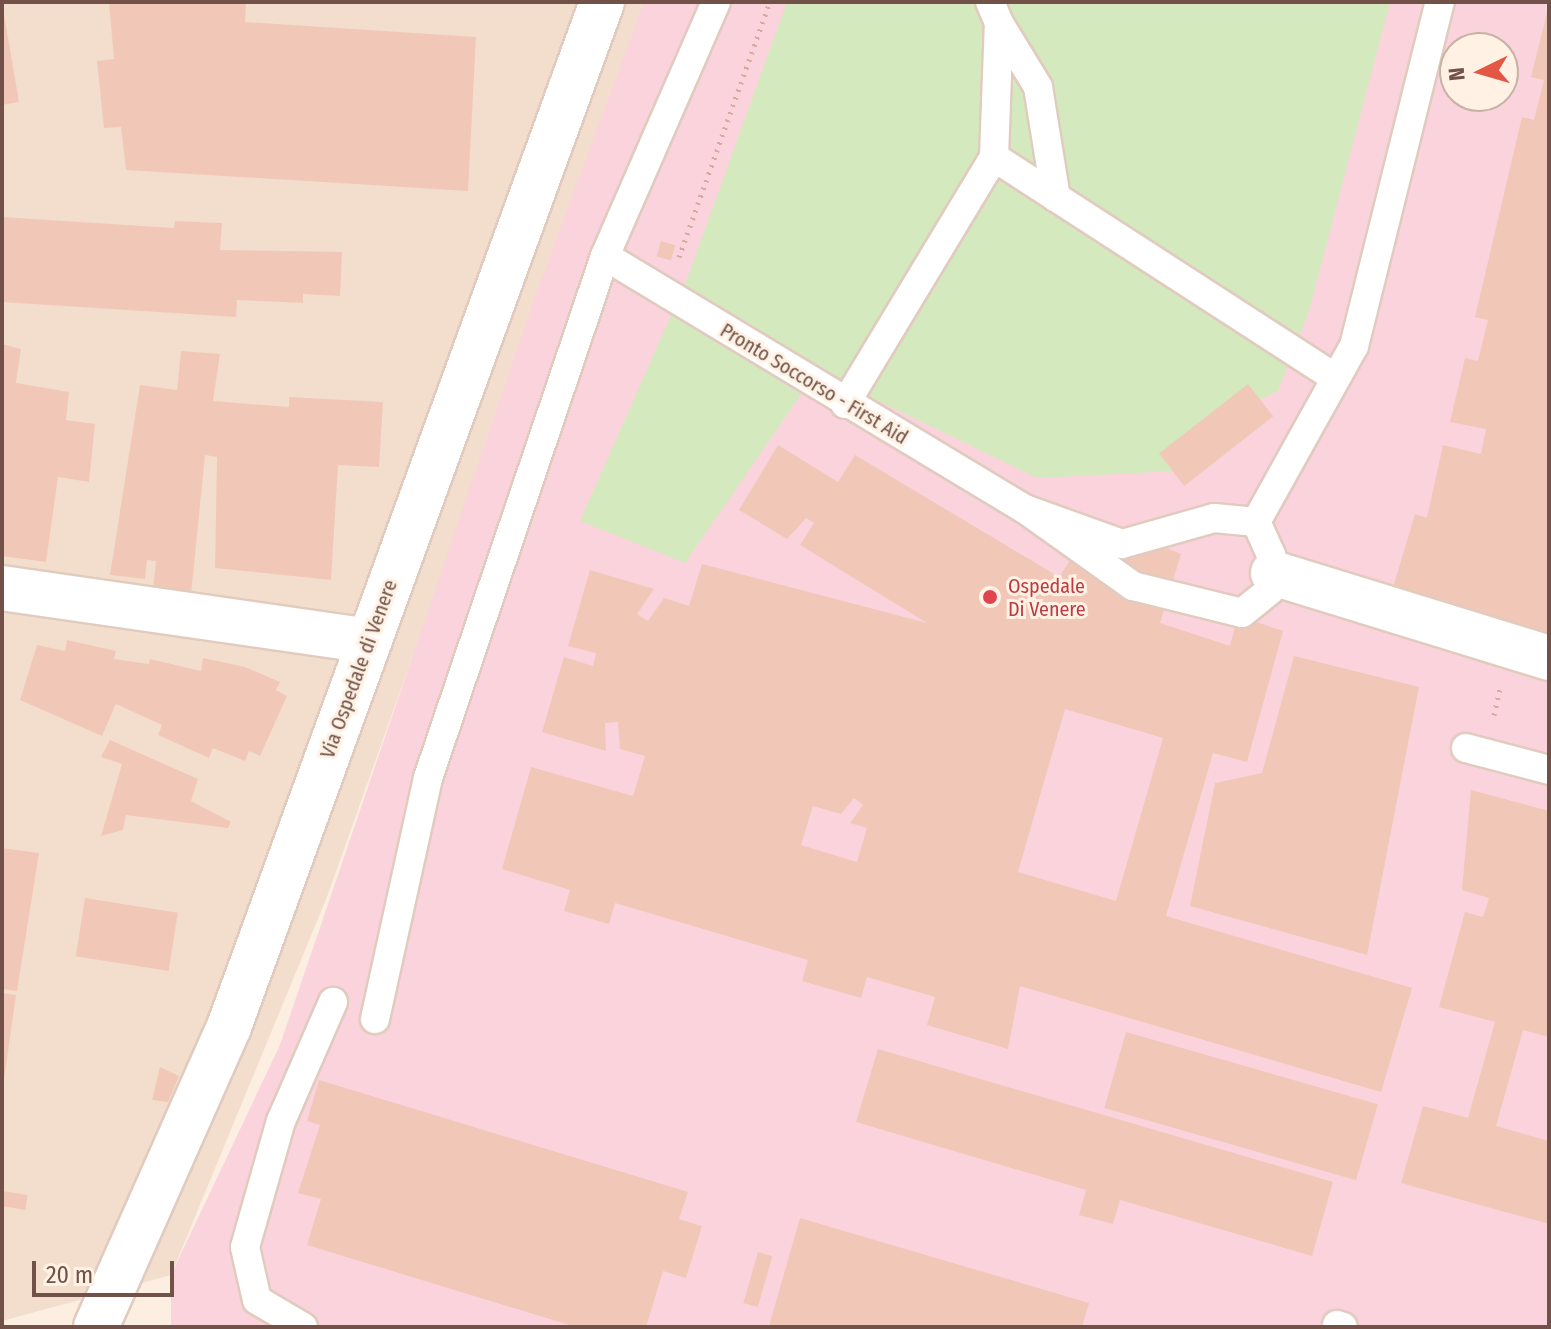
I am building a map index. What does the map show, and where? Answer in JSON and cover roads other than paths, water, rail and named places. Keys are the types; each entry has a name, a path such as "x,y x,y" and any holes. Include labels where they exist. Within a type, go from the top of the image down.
{"street":[{"name":"Via Ospedale di Venere","path":"96,1327 229,1027 602,2"},
{"path":"1273,573 1530,652"},
{"path":"2,588 369,641"}],"lane":[{"path":"375,1019 428,778 605,256 716,2"},
{"path":"1025,509 1133,586 1242,613 1270,590 1273,573 1256,522 1354,346 1440,2"},
{"path":"994,13 1038,87 1056,198"},
{"path":"845,404 994,157 994,13"},
{"path":"994,157 1335,378"},
{"name":"Pronto Soccorso - First Aid","path":"605,256 845,404 1025,509"},
{"path":"1025,509 1122,544 1214,518 1256,522"},
{"path":"1475,751 1549,770"},
{"path":"303,1327 257,1300 245,1247 281,1121 333,1002"}],"place":[{"name":"Ospedale Di Venere","path":"990,597"}]}
